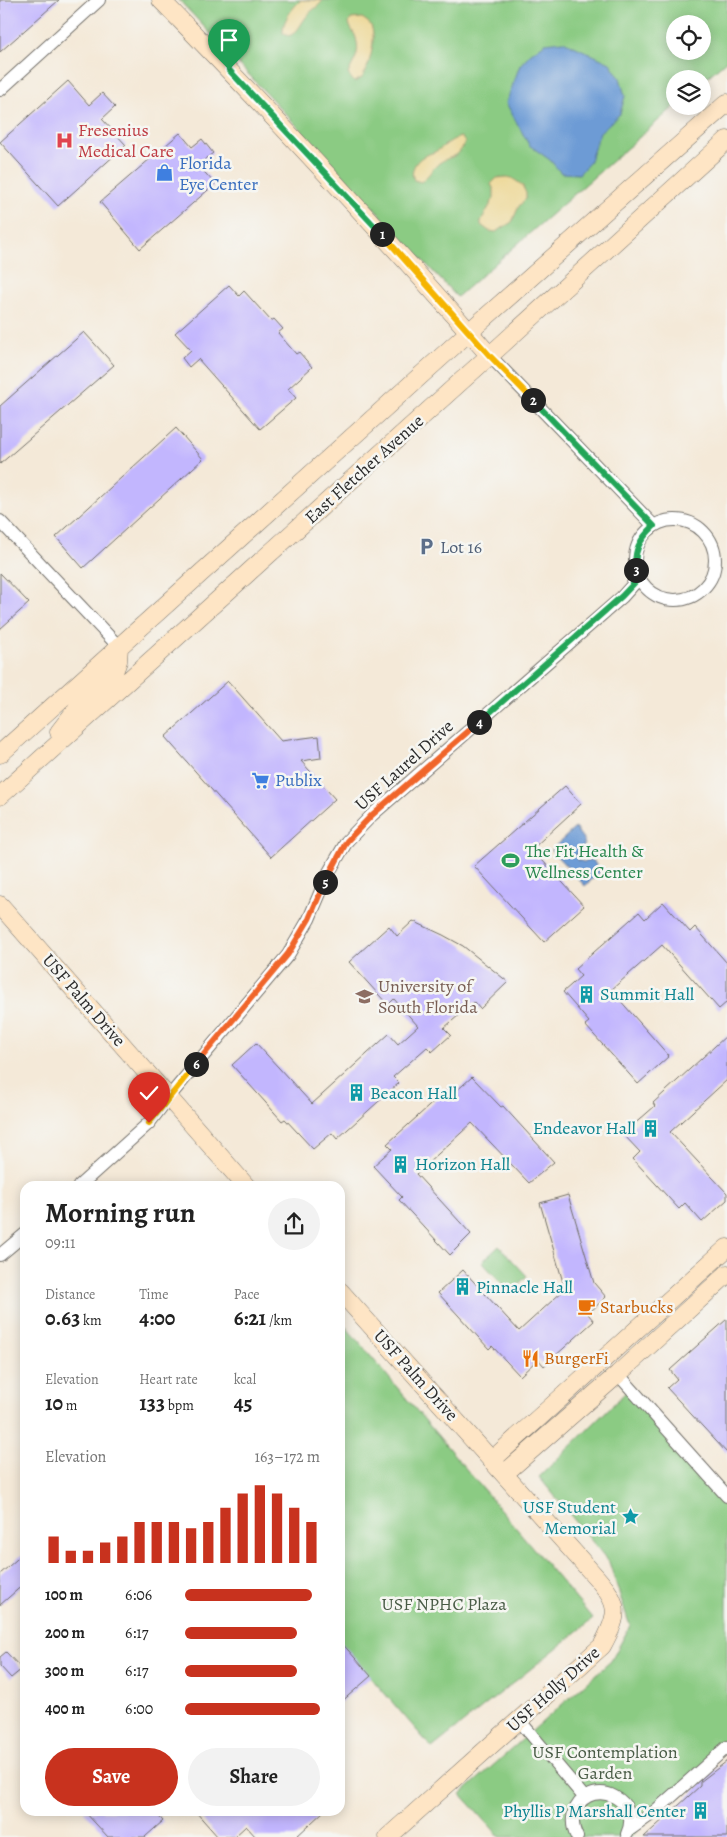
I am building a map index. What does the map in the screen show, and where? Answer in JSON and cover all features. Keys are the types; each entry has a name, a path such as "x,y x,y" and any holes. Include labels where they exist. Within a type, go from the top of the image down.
{"street":[{"path":"0,90 99,0"},
{"path":"162,0 408,263 490,356 654,526"},
{"name":"East Fletcher Avenue","path":"0,754 469,332 727,103"},
{"name":"East Fletcher Avenue","path":"0,796 490,356 727,140"},
{"path":"679,520 691,523 702,530 710,540 715,552 716,565 705,588 695,596 682,600 668,600 655,596 644,587 639,578 635,561 637,548 644,536 654,526 666,521 679,520"},
{"path":"0,521 119,647 118,662 114,672 86,698 62,727 41,760"},
{"name":"USF Laurel Drive","path":"168,1098 288,954 309,919 329,872 347,841 372,815 622,596 639,578"},
{"name":"USF Palm Drive","path":"0,905 242,1181"},
{"path":"85,1181 149,1123 168,1098"},
{"path":"0,1255 20,1238"},
{"path":"492,1460 727,1248"},
{"path":"504,1474 618,1374 727,1274"},
{"name":"USF Palm Drive","path":"345,1296 492,1460"},
{"path":"618,1374 727,1496"},
{"name":"USF Holly Drive","path":"388,1837 602,1646 612,1628 615,1606 606,1589 492,1460"},
{"path":"519,1720 584,1797"},
{"path":"627,1833 653,1813 727,1747"},
{"path":"577,1837 572,1821 574,1812 584,1797 604,1793 614,1796 628,1810 630,1820 627,1833"}],"green space":[{"path":"179,0 727,0 727,60 711,74 711,70 666,70 666,114 457,297"},
{"path":"499,1246 527,1276 510,1292 482,1262"},
{"name":"USF NPHC Plaza","path":"345,1328 593,1619 432,1748 345,1648"},
{"name":"USF Contemplation Garden","path":"630,1388 727,1500 727,1749 630,1837 500,1837 461,1794 611,1661 630,1626 609,1562 539,1477"}],"sand":[{"path":"301,0 323,0 297,30 288,36 283,33 284,24 292,10"},
{"path":"362,18 371,26 373,45 365,73 362,78 354,82 348,74 358,49 349,23 351,19"},
{"path":"461,137 465,142 456,155 438,164 421,182 414,180 413,168 420,159"},
{"path":"507,177 522,185 526,193 526,199 519,206 512,222 496,232 489,231 481,225 481,221 494,198 494,190 491,184 497,178"}],"water":[{"path":"563,41 610,63 620,78 625,96 620,114 600,132 589,163 579,174 561,173 550,160 529,145 506,103 520,65 530,54 545,43"},
{"path":"575,828 584,840 584,846 578,850 576,855 578,860 584,862 593,860 600,872 585,886 551,850"}],"building":[{"path":"0,0 59,0 0,52"},
{"path":"68,81 89,105 102,93 115,107 102,119 126,145 58,206 0,142"},
{"path":"180,133 192,147 202,139 213,153 198,165 215,184 140,249 100,202"},
{"path":"229,285 239,296 244,291 271,321 274,319 283,329 278,333 296,354 299,352 312,367 288,389 296,398 260,429 198,359 189,367 182,358 191,350 175,333"},
{"path":"84,332 114,365 0,464 0,406"},
{"path":"176,428 203,459 83,568 56,537"},
{"path":"0,573 29,603 0,629"},
{"name":"Publix","path":"228,681 281,741 319,736 321,758 301,761 335,799 271,857 165,737"},
{"name":"The Fit Health & Wellness Center","path":"565,786 581,804 532,849 584,906 544,942 474,866"},
{"name":"Summit Hall","path":"663,902 690,932 695,927 727,963 727,1002 719,1009 662,945 611,990 669,1056 638,1084 585,1025 589,1022 563,992 581,976 575,969 639,912 645,919"},
{"path":"413,921 463,946 508,982 480,1009 474,1002 444,1028 451,1035 432,1052 427,1047 393,1077 399,1083 337,1139 332,1133 313,1149 285,1119 282,1121 232,1065 256,1043 312,1104 389,1034 398,1044 418,1026 394,999 388,1005 349,962 389,926 397,936"},
{"name":"Endeavor Hall","path":"727,1035 727,1080 670,1132 727,1193 727,1200 702,1222 685,1203 679,1209 633,1159 640,1152 623,1134 655,1106 653,1103"},
{"name":"Horizon Hall","path":"472,1077 501,1107 503,1106 554,1162 529,1183 472,1123 416,1174 471,1234 450,1255 399,1200 402,1197 373,1166 392,1149 387,1144 449,1088 454,1093"},
{"name":"Pinnacle Hall","path":"568,1195 594,1283 606,1297 588,1314 594,1321 544,1366 538,1359 520,1376 492,1346 489,1349 438,1293 463,1270 519,1331 565,1289 540,1203"},
{"path":"727,1319 727,1453 667,1388 677,1379 670,1370"},
{"path":"20,1556 20,1587 0,1605 0,1574"},
{"path":"345,1647 371,1676 345,1699"},
{"path":"6,1652 20,1667 20,1671 11,1678 0,1666 0,1657"},
{"name":"Phyllis P Marshall Center","path":"727,1761 727,1837 644,1837 700,1786 700,1782"},
{"path":"89,1816 158,1816 163,1821 145,1837 108,1837"},
{"path":"199,1816 319,1816 296,1837 256,1837 246,1826 234,1837 218,1837"}],"place":[{"name":"Fresenius Medical Care","path":"64,140"},
{"name":"Florida Eye Center","path":"165,173"},
{"name":"Lot 16","path":"426,547"},
{"name":"Publix","path":"261,780"},
{"name":"The Fit Health & Wellness Center","path":"511,861"},
{"name":"Summit Hall","path":"586,994"},
{"name":"University of South Florida","path":"364,996"},
{"name":"Beacon Hall","path":"356,1093"},
{"name":"Endeavor Hall","path":"650,1128"},
{"name":"Horizon Hall","path":"401,1164"},
{"name":"Pinnacle Hall","path":"462,1287"},
{"name":"Starbucks","path":"586,1307"},
{"name":"BurgerFi","path":"530,1358"},
{"name":"USF Student Memorial","path":"630,1517"},
{"name":"Phyllis P Marshall Center","path":"700,1811"}],"route":[{"path":"149,1123 288,954 309,919 329,872 347,841 372,815 622,596 639,578 635,561 637,548 644,536 654,526 490,356 408,263 229,70"}]}
